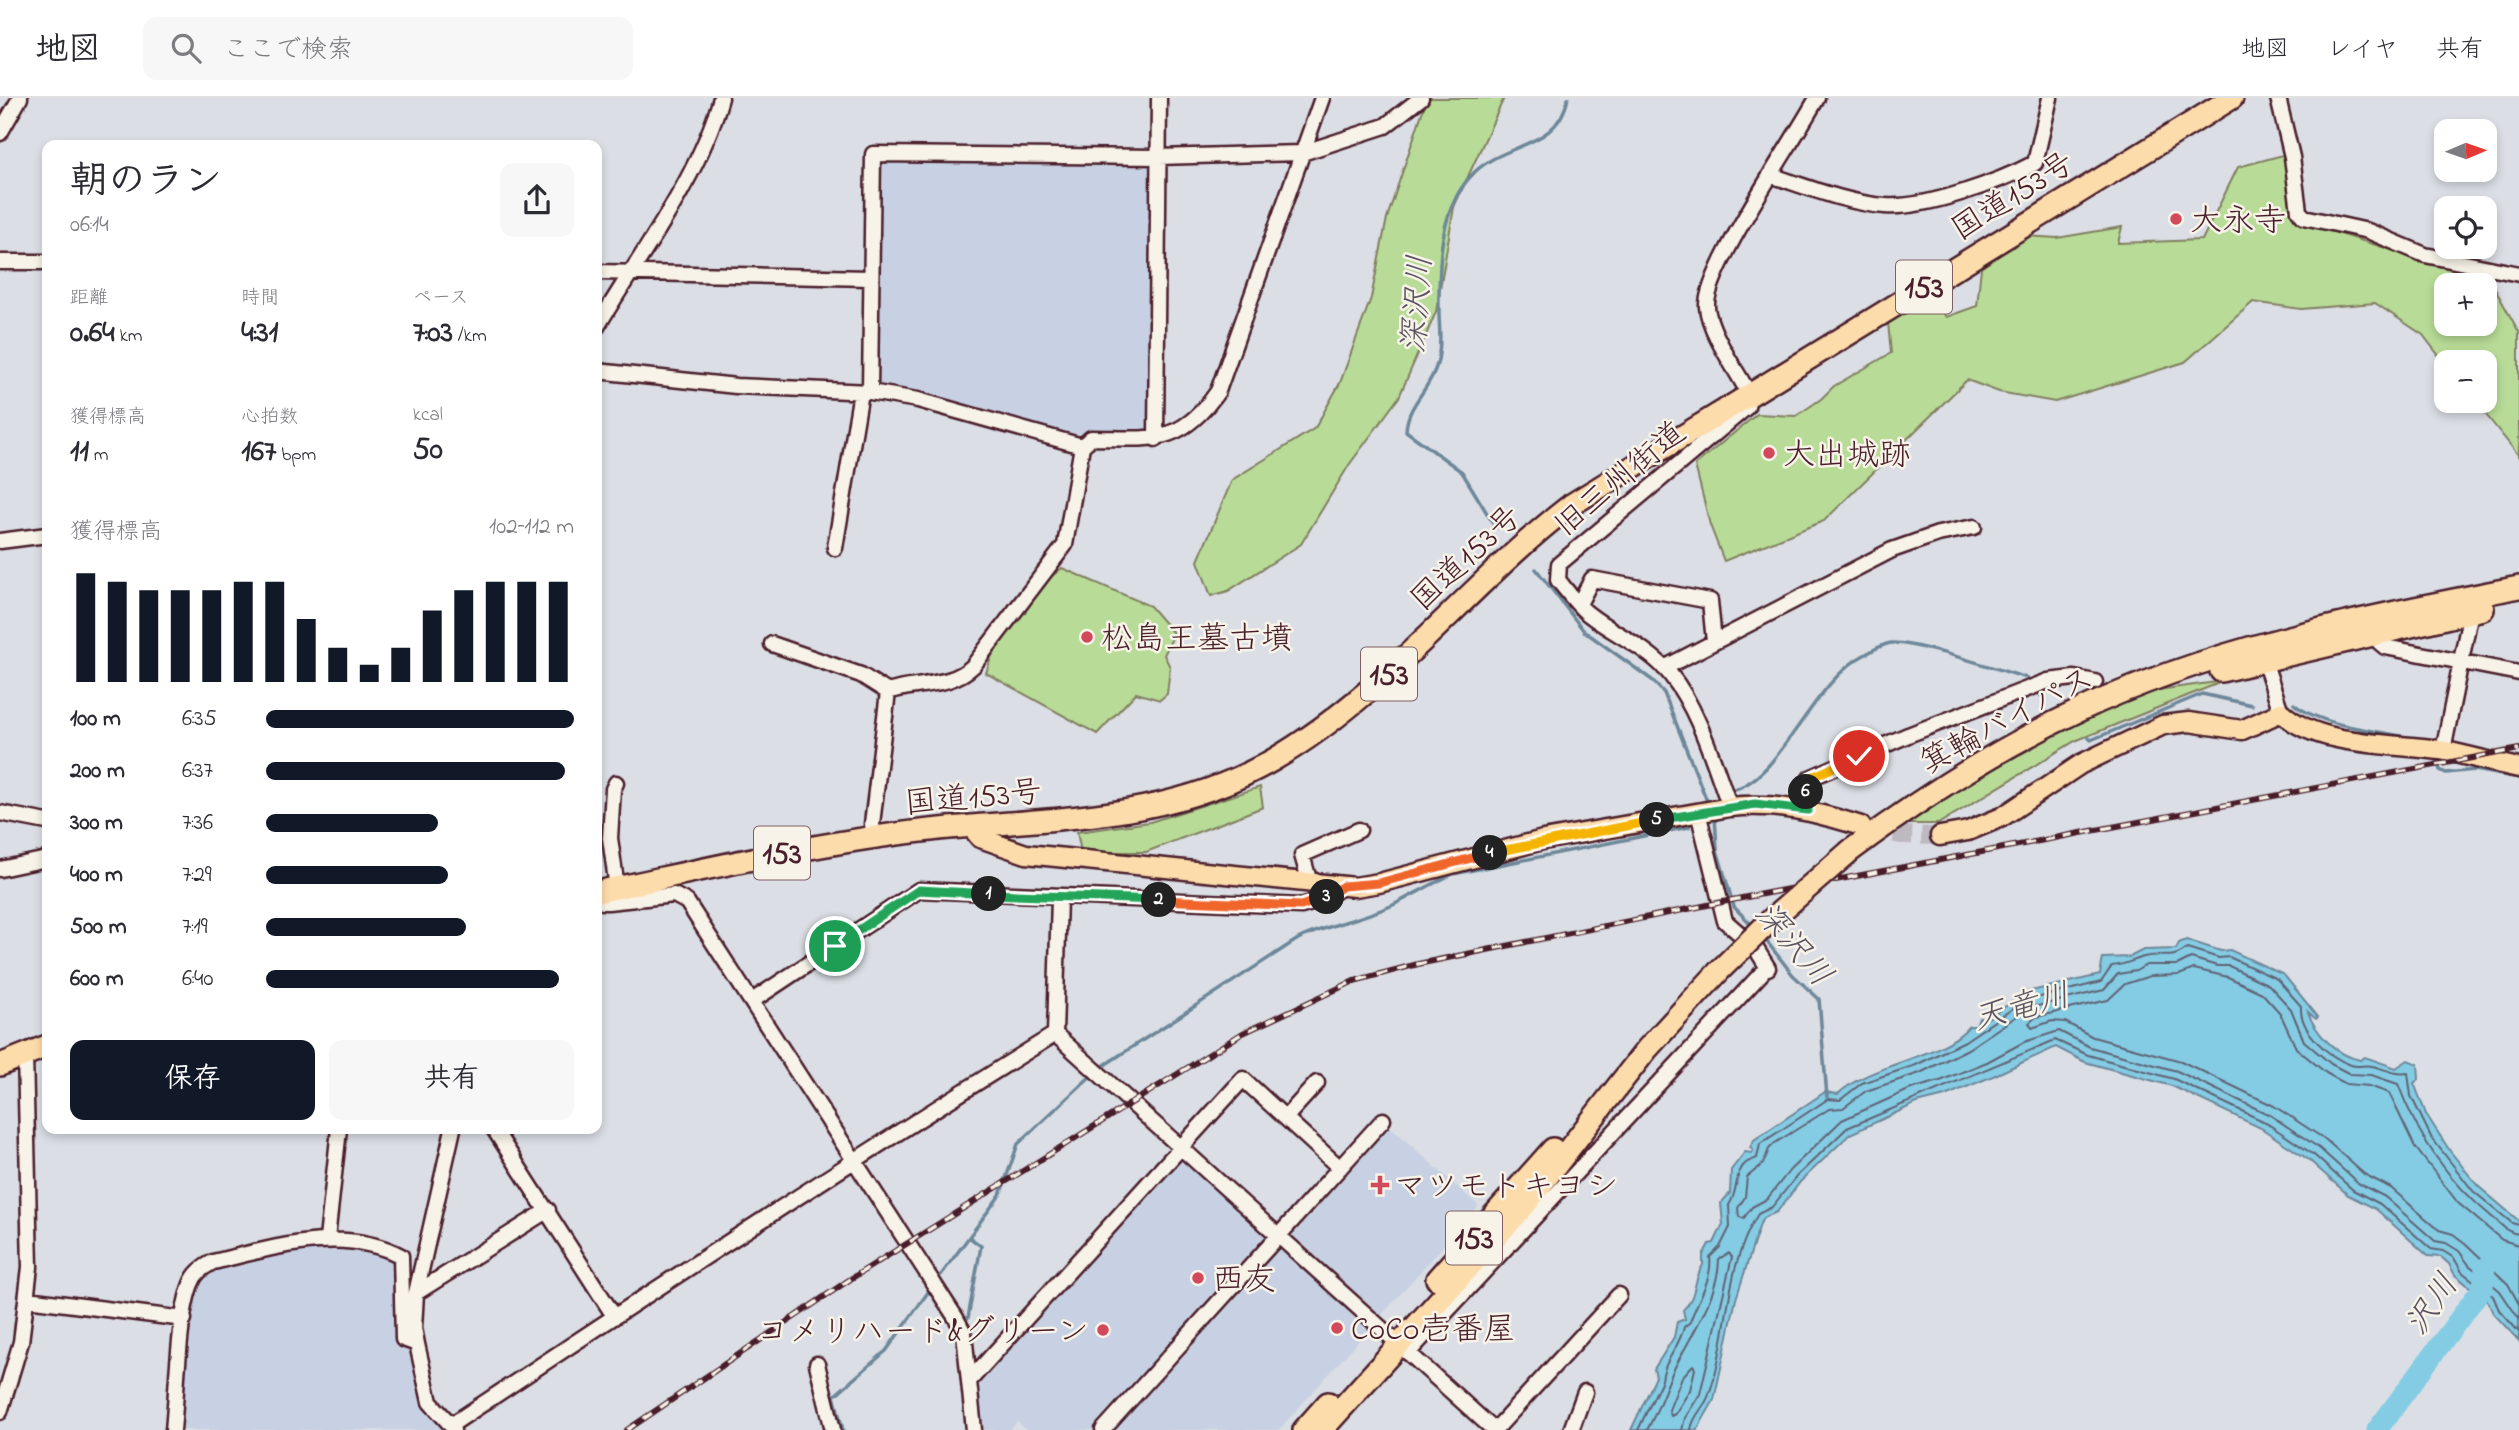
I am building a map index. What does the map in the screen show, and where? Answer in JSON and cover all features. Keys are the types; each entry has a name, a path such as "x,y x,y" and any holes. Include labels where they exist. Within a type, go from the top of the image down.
{"highway":[{"name":"国道153号","path":"604,890 874,837 969,825 1088,818 1136,810 1207,790 1270,762 1336,720 1374,689 1488,575 1562,512 2232,98"},
{"name":"箕輪バイパス","path":"2262,652 2366,618 2519,587"},
{"name":"箕輪バイパス","path":"1322,1430 1399,1343 1639,1052 1647,1049 1720,970 1850,851 1936,789 2077,711 2153,680 2262,652 2519,601"},
{"path":"0,1065 42,1048"},
{"name":"箕輪バイパス","path":"1304,1430 1399,1343"}],"main road":[{"path":"1940,836 1968,831 2003,817 2081,764 2163,725 2189,722 2242,730 2281,712 2296,724 2325,734 2364,742 2443,751 2519,768"},
{"path":"969,825 980,838 1026,855 1343,886 1379,883 1487,854 1727,807 1755,804 1808,810 1861,826"}],"street":[{"path":"0,133 20,98"},
{"path":"602,318 699,156 713,128 721,98"},
{"path":"1156,439 1159,98"},
{"path":"888,692 902,687 949,681 962,677 973,666 1065,545 1082,446 1091,438 1156,439 1172,435 1210,403 1218,391 1322,98"},
{"path":"835,548 865,392 873,154 1158,157 1302,153 1385,126 1420,98"},
{"path":"1749,394 1708,317 1706,303 1737,233 1770,175 1796,138 1817,98"},
{"path":"1770,175 1887,207 1943,198 2011,176 2035,163 2050,98"},
{"path":"2278,98 2292,157 2299,211 2304,217 2368,231 2425,255 2519,274"},
{"path":"0,262 42,262"},
{"path":"602,272 870,278"},
{"path":"602,372 736,386 865,392 918,400 1082,446"},
{"name":"旧三州街道","path":"1582,608 1559,580 1559,564 1747,407 1749,394"},
{"path":"1664,668 1892,550 1938,534 1974,527"},
{"path":"0,541 42,536"},
{"path":"1714,642 1710,601 1592,579 1582,608 1664,668 1683,694 1727,807"},
{"path":"2443,751 2463,663 2471,611"},
{"path":"2379,642 2385,647 2519,673"},
{"path":"772,644 861,675 888,692"},
{"path":"2262,652 2281,712"},
{"path":"1808,810 1806,786 1810,778 1908,735 2048,681 2074,678 2095,682"},
{"path":"874,837 872,824 888,692"},
{"path":"616,783 613,789 603,902 663,895 681,897 855,1158 964,1334 974,1430"},
{"path":"1399,1343 1765,971 1755,947 1725,921 1701,812"},
{"path":"0,813 42,821"},
{"path":"1310,883 1302,855 1359,830"},
{"path":"0,869 42,860"},
{"path":"752,1001 919,890 1059,898 1301,906 1322,900 1343,886"},
{"path":"1059,898 1055,1034 1495,1430 1619,1295"},
{"path":"452,1134 416,1293 414,1328 430,1402 452,1427 614,1316 855,1158 1055,1034"},
{"path":"0,1412 21,1342 30,1267 25,1054"},
{"path":"970,1380 1243,1079 1340,1168"},
{"path":"1286,1117 1317,1083"},
{"path":"1103,1430 1383,1121"},
{"path":"327,1239 339,1134"},
{"path":"497,1134 614,1316"},
{"path":"416,1293 548,1210"},
{"path":"173,1430 184,1319 191,1284 200,1269 213,1262 327,1239 384,1247 401,1256 403,1339 418,1344"},
{"path":"27,1299 184,1319"},
{"path":"817,1364 833,1430"},
{"path":"1571,1430 1585,1392"}],"shaded area":[{"path":"873,154 1158,157 1156,439 1082,446 870,392"},
{"path":"1383,1120 1479,1206 1279,1430 1026,1430 1017,1422 1010,1430 985,1430 978,1421 974,1383 1181,1150 1280,1236"},
{"path":"327,1239 401,1256 426,1391 453,1430 173,1430 186,1307 199,1269"}],"green space":[{"path":"1427,98 1504,98 1454,207 1436,312 1399,397 1349,465 1301,544 1228,591 1211,596 1198,561 1232,480 1315,428 1340,383 1371,298 1387,218"},
{"path":"2283,155 2291,173 2294,220 2467,273 2434,273 2434,336 2497,336 2497,293 2519,332 2519,456 2485,413 2497,413 2497,350 2434,350 2423,335 2375,303 2301,309 2253,302 2185,362 2055,402 1999,392 1967,380 1824,521 1724,561 1710,525 1695,465 1757,414 1796,416 1821,399 1834,386 1891,353 1888,323 1931,294 1946,317 1977,306 1981,268 2025,236 2057,238 2122,227 2118,243 2202,240 2238,167"},
{"path":"1062,568 1150,606 1174,634 1164,655 1170,667 1167,694 1160,700 1136,693 1097,734 986,673 994,649 1051,577"},
{"path":"2224,681 2075,741 1938,824 1899,824 2058,728 2143,692"},
{"path":"1260,787 1263,807 1146,852 1081,852 1077,832 1150,822"}],"water":[{"name":"天竜川","path":"2186,940 2221,951 2230,950 2284,975 2318,1017 2316,1019 2308,1012 2321,1035 2343,1053 2360,1060 2365,1057 2396,1068 2408,1060 2418,1064 2419,1079 2414,1083 2426,1114 2450,1151 2478,1186 2519,1221 2519,1341 2493,1313 2487,1300 2480,1300 2481,1296 2455,1275 2441,1257 2428,1256 2376,1209 2348,1195 2309,1160 2261,1128 2172,1086 2085,1062 2056,1047 1945,1096 1917,1103 1850,1134 1801,1181 1777,1212 1763,1218 1736,1299 1714,1400 1697,1430 1631,1430 1656,1377 1654,1369 1674,1337 1677,1322 1685,1319 1683,1310 1693,1294 1703,1265 1703,1255 1709,1244 1714,1243 1723,1224 1721,1203 1730,1193 1731,1170 1745,1152 1752,1153 1750,1148 1754,1140 1825,1092 1838,1094 1869,1075 1942,1046 1969,1026 1976,1026 1979,1018 1988,1018 2027,992 2100,975 2103,958 2130,957 2143,950 2176,949 2179,943"}],"waterway":[{"name":"深沢川","path":"1496,528 1462,472 1406,431 1407,421 1437,364 1440,346 1440,262 1445,226 1451,209 1469,178 1482,166 1540,137 1552,128 1562,115 1568,98"},
{"name":"深沢川","path":"1536,569 1584,631 1652,680 1664,693 1709,806"},
{"path":"1729,790 1747,784 1764,771 1828,686 1846,668 1885,645 1902,644 1937,651 2027,678 2031,684"},
{"path":"2036,690 2044,699"},
{"path":"2089,738 2091,740 2202,694 2252,705"},
{"path":"2294,704 2306,712 2336,723 2417,739"},
{"path":"2436,756 2440,770 2446,773 2475,770 2519,778"},
{"name":"深沢川","path":"1715,816 1717,850 1734,907 1754,927"},
{"path":"1100,1068 1298,939 1395,904 1453,874 1689,827"},
{"name":"深沢川","path":"1764,938 1793,975 1819,999 1827,1097"},
{"path":"968,1318 981,1246 969,1237 1000,1195 1018,1144 1094,1073"},
{"path":"941,1275 969,1237"},
{"name":"沢川","path":"2377,1430 2483,1287 2485,1268"},
{"path":"843,1430 834,1396 886,1351 929,1291"}],"tunnel":[{"path":"1868,828 1901,835 1940,836"}],"railway":[{"path":"627,1430 852,1278 1243,1033 1354,981 1418,964 1747,897 2519,749"}],"place":[{"name":"大永寺","path":"2176,219"},
{"name":"大出城跡","path":"1769,453"},
{"name":"松島王墓古墳","path":"1087,637"},
{"name":"マツモトキヨシ","path":"1380,1185"},
{"name":"西友","path":"1198,1278"},
{"name":"CoCo壱番屋","path":"1337,1328"},
{"name":"コメリハード&グリーン","path":"1103,1330"}],"route":[{"path":"835,946 919,890 1059,898 1301,906 1322,900 1343,886 1379,883 1543,840 1584,832 1755,804 1808,810 1806,786 1810,778 1859,756"}]}
